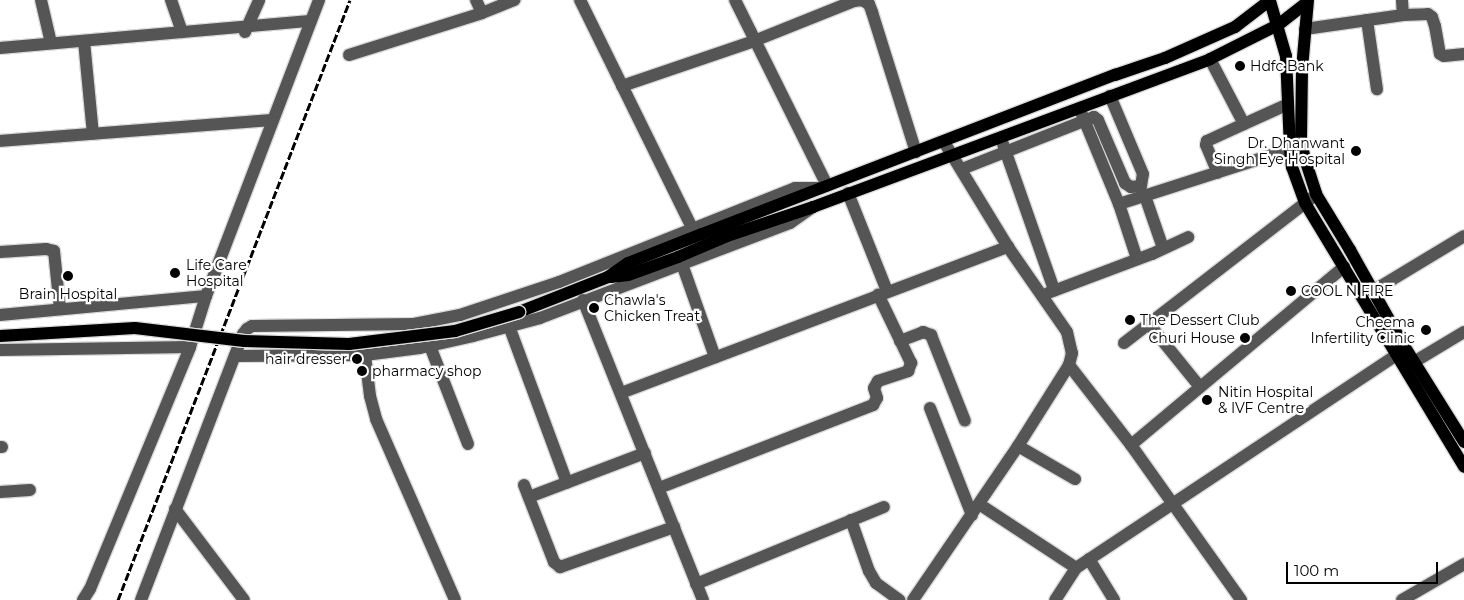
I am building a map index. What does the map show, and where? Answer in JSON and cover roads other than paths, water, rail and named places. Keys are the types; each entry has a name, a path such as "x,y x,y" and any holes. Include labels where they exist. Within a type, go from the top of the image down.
{"main road":[{"path":"0,336 135,328 244,341 349,344 454,331 519,312 608,277 628,263 1115,75 1165,58 1235,27 1270,0 1286,56 1292,167 1305,203 1396,356 1464,442"},
{"path":"608,277 628,275 678,257 727,236 813,207 1210,59 1278,25 1307,1"},
{"path":"1307,1 1301,137 1304,156 1316,194 1365,275 1414,362 1426,393 1464,467"}],"street":[{"path":"41,0 51,43"},
{"path":"171,0 182,32"},
{"path":"246,30 259,0"},
{"path":"83,600 94,580 190,347 206,296 319,0"},
{"path":"476,0 482,13"},
{"path":"348,55 482,13 514,0"},
{"path":"580,0 692,228"},
{"path":"141,600 243,334 252,326 414,324 460,315 559,282 796,188 823,187 734,0"},
{"path":"622,86 754,40 854,1 862,0 869,4 916,152"},
{"path":"1402,0 1403,15"},
{"path":"1305,29 1403,15 1428,14 1432,17 1435,26 1440,54 1444,56 1464,54"},
{"path":"1367,20 1378,89"},
{"path":"0,48 51,43 84,44 309,24"},
{"path":"0,54 182,32 246,30"},
{"path":"84,44 93,134"},
{"path":"1210,59 1244,124"},
{"path":"962,169 1094,117 1098,120 1125,183 1131,187 1141,186 1144,174 1110,96"},
{"path":"1218,173 1206,145 1207,142 1288,104"},
{"path":"1080,108 1118,204 1137,259"},
{"path":"0,141 272,120"},
{"path":"1000,137 1054,290"},
{"path":"914,600 1018,446 1069,365 1072,353 1067,332 1008,247 944,142"},
{"path":"1118,204 1290,149"},
{"path":"658,488 873,405 877,398 874,388 878,381 908,371 911,367 882,293 848,193"},
{"path":"1124,343 1316,194"},
{"path":"1145,196 1164,248"},
{"path":"235,356 365,355 430,346 510,326 540,318 790,223 813,207"},
{"path":"1373,291 1464,236"},
{"path":"1041,296 1188,237"},
{"path":"621,393 1008,247"},
{"path":"0,252 46,249 54,251 60,310"},
{"path":"682,264 715,357"},
{"path":"1131,445 1344,267"},
{"path":"0,315 206,296"},
{"path":"584,300 703,600"},
{"path":"1149,324 1200,387"},
{"path":"510,326 567,483"},
{"path":"900,341 923,332 931,335 965,421"},
{"path":"1414,362 1464,332"},
{"path":"430,346 468,444"},
{"path":"0,350 190,347"},
{"path":"365,355 370,396 376,419 455,600"},
{"path":"1055,600 1076,568 1396,356"},
{"path":"1069,365 1131,445 1241,600"},
{"path":"930,408 976,509 1076,568"},
{"path":"1018,446 1076,479"},
{"path":"529,498 645,453"},
{"path":"524,485 554,562 560,568 674,527"},
{"path":"0,492 30,490"},
{"path":"696,584 884,507"},
{"path":"175,509 244,600"},
{"path":"851,520 873,577 885,591 899,600"},
{"path":"1089,559 1114,600"},
{"path":"1402,600 1464,564"}],"railway":[{"path":"118,600 350,0"}],"place":[{"name":"Hdfc Bank","path":"1240,66"},
{"name":"Dr. Dhanwant Singh Eye Hospital","path":"1356,151"},
{"name":"Life Care Hospital","path":"175,273"},
{"name":"Brain Hospital","path":"68,276"},
{"name":"COOL N FIRE","path":"1291,291"},
{"name":"Chawla's Chicken Treat","path":"594,308"},
{"name":"The Dessert Club","path":"1130,320"},
{"name":"Cheema Infertility Clinic","path":"1426,330"},
{"name":"Churi House","path":"1245,338"},
{"name":"hair dresser","path":"357,359"},
{"name":"pharmacy shop","path":"362,371"},
{"name":"Nitin Hospital & IVF Centre","path":"1207,400"}]}
